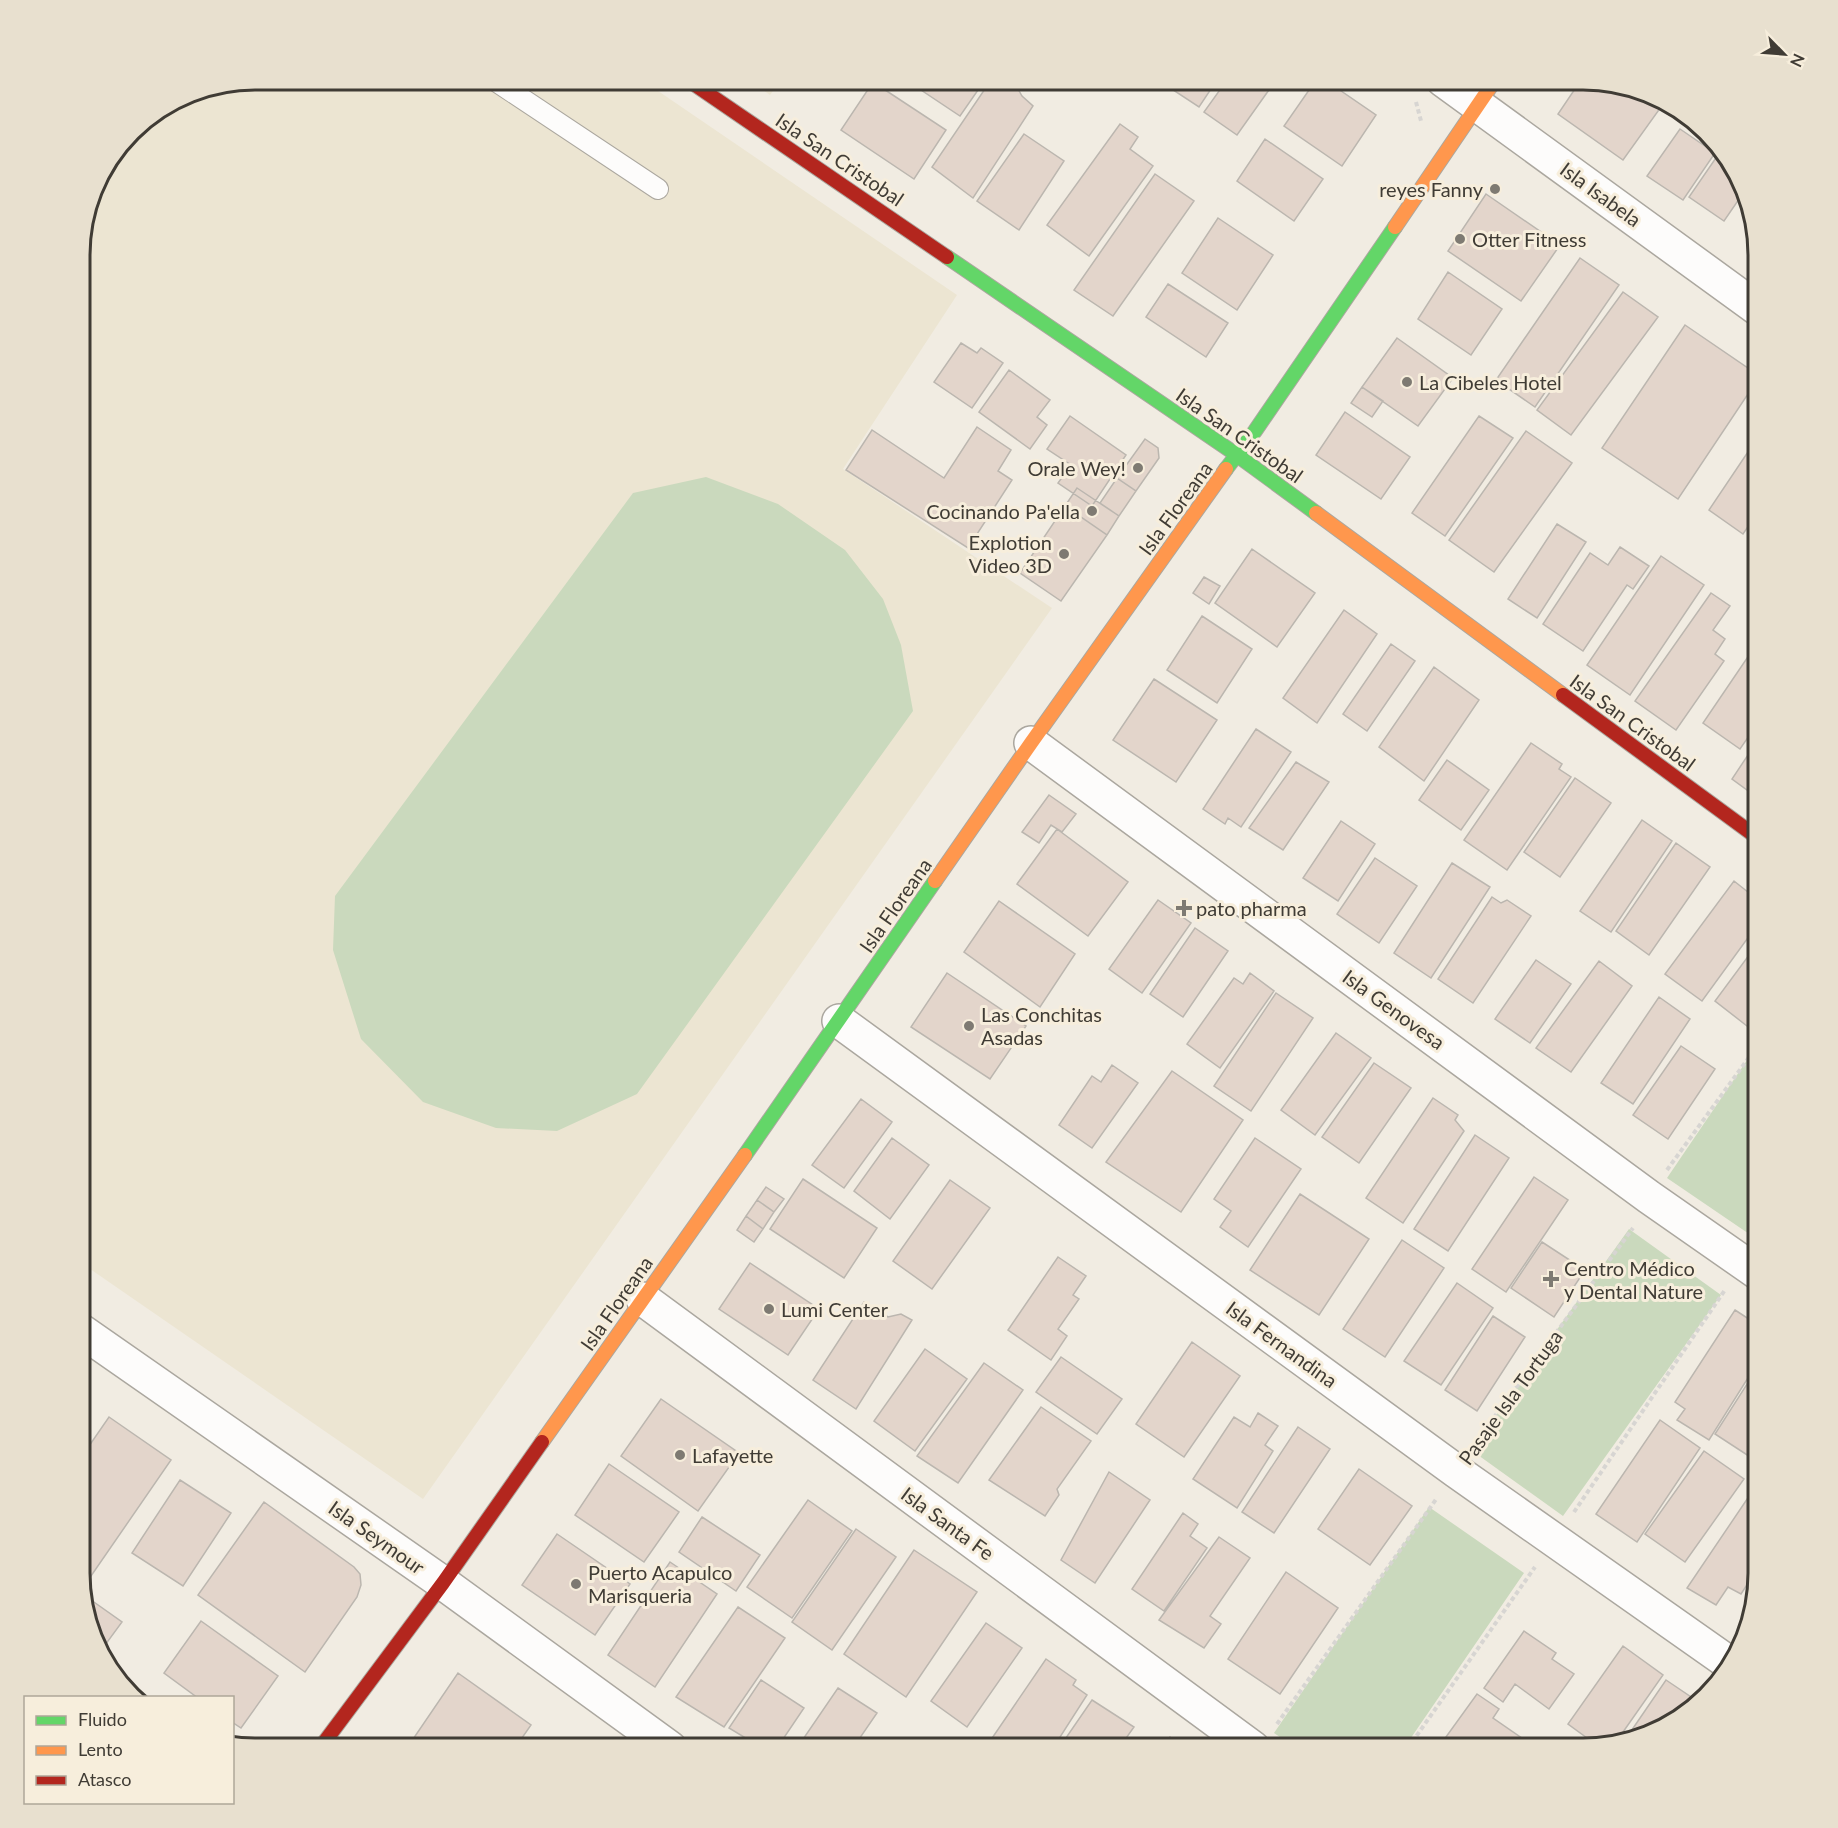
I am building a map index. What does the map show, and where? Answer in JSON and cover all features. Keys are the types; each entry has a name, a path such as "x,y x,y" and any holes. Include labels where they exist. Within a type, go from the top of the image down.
{"street":[{"name":"Isla San Cristobal","path":"703,90 1237,456 1748,831"},
{"name":"Isla Floreana","path":"328,1738 443,1583 839,1021 1031,743 1237,456 1486,92"},
{"name":"Isla Isabela","path":"1486,92 1748,301"},
{"name":"Isla Genovesa","path":"1031,743 1649,1197 1748,1266"},
{"name":"Isla Fernandina","path":"839,1021 1456,1471 1723,1659"},
{"name":"Isla Santa Fe","path":"643,1299 1238,1738"},
{"name":"Isla Seymour","path":"90,1337 443,1583 655,1738"}],"lane":[{"path":"509,90 658,189"}],"path":[{"path":"1414,95 1421,121"},
{"name":"Pasaje Isla Tortuga","path":"1276,1725 1456,1471 1640,1219 1649,1197 1748,1059"},
{"path":"1416,1738 1733,1280 1748,1272"}],"shaded area":[{"path":"244,90 657,90 957,295 843,469 1052,608 423,1499 90,1269 91,233 107,182 124,154 138,138 172,112 223,93"},
{"path":"763,90 774,90 770,95"}],"green space":[{"path":"706,477 778,504 845,550 883,599 901,645 913,711 637,1094 557,1131 496,1128 423,1102 361,1039 333,950 335,896 633,493"},
{"path":"1748,1059 1748,1233 1667,1178"},
{"path":"1629,1229 1721,1295 1563,1516 1471,1450"},
{"path":"1429,1507 1524,1573 1411,1738 1281,1738 1274,1733"}],"building":[{"path":"868,90 885,90 946,130 914,179 841,130"},
{"path":"921,90 978,90 960,116"},
{"path":"984,90 1019,90 1033,106 973,198 932,167"},
{"path":"1173,90 1210,90 1199,107"},
{"path":"1220,90 1269,90 1237,135 1204,112"},
{"path":"1309,90 1340,90 1376,115 1342,166 1284,126"},
{"path":"1574,90 1615,93 1660,109 1623,160 1558,114"},
{"path":"1120,124 1138,137 1130,149 1153,166 1089,256 1047,225"},
{"path":"1680,129 1709,149 1714,155 1683,200 1647,176"},
{"path":"1024,134 1064,161 1019,230 977,201"},
{"path":"1265,139 1323,179 1294,221 1237,181"},
{"path":"1716,158 1731,182 1738,201 1724,221 1689,197"},
{"path":"1155,174 1194,201 1113,316 1074,290"},
{"path":"1486,194 1560,245 1521,301 1448,251"},
{"path":"1218,218 1273,255 1237,310 1182,273"},
{"path":"1580,258 1619,285 1535,407 1496,380"},
{"path":"1448,272 1502,309 1471,355 1418,319"},
{"path":"1168,284 1228,323 1206,357 1146,317"},
{"path":"1623,292 1658,317 1571,435 1537,410"},
{"path":"1685,325 1748,368 1748,394 1678,499 1602,448"},
{"name":"La Cibeles Hotel","path":"1397,338 1453,378 1418,426 1362,387"},
{"path":"961,343 977,353 981,348 1003,363 972,408 934,382"},
{"path":"1009,370 1050,400 1037,417 1047,425 1030,449 979,412"},
{"path":"1362,387 1383,401 1372,417 1351,403"},
{"path":"1345,412 1410,457 1381,499 1316,455"},
{"path":"1070,416 1126,455 1092,506 1058,483 1071,465 1047,449"},
{"path":"1479,416 1513,438 1445,536 1412,513"},
{"path":"977,427 1011,450 998,471 1012,480 968,548 846,470 872,430 944,478"},
{"path":"1526,431 1572,463 1494,572 1449,540"},
{"name":"Orale Wey!","path":"1145,439 1158,448 1159,458 1136,491 1117,478"},
{"path":"1748,452 1748,527 1743,534 1709,510"},
{"path":"1117,478 1136,491 1119,516 1100,503"},
{"name":"Cocinando Pa'ella","path":"1077,488 1119,516 1107,535 1065,506"},
{"name":"Explotion Video 3D","path":"1065,506 1107,535 1061,601 1020,573"},
{"path":"1557,524 1586,542 1537,618 1508,599"},
{"path":"1620,547 1649,566 1633,589 1627,585 1583,651 1543,624 1590,553 1608,565"},
{"path":"1252,549 1315,593 1277,647 1215,603"},
{"path":"1661,556 1704,585 1630,695 1587,665"},
{"path":"1204,577 1220,586 1209,604 1193,593"},
{"path":"1711,593 1730,606 1713,630 1725,639 1715,654 1724,661 1676,730 1635,701"},
{"path":"1344,610 1377,634 1317,723 1283,698"},
{"path":"1202,616 1252,649 1217,703 1167,670"},
{"path":"1391,644 1415,661 1367,731 1343,714"},
{"path":"1748,657 1748,737 1740,749 1703,723"},
{"path":"1434,667 1479,700 1424,781 1379,747"},
{"path":"1154,679 1217,720 1176,782 1113,740"},
{"path":"1256,729 1291,752 1241,827 1228,818 1225,824 1203,809"},
{"path":"1531,743 1562,764 1559,769 1571,777 1507,870 1464,840"},
{"path":"1748,755 1748,791 1732,779"},
{"path":"1447,760 1489,790 1461,830 1419,800"},
{"path":"1296,762 1329,782 1283,850 1249,828"},
{"path":"1575,778 1611,803 1560,877 1524,852"},
{"path":"1049,795 1076,814 1062,832 1051,825 1039,843 1022,832"},
{"path":"1642,820 1672,841 1611,932 1580,911"},
{"path":"1341,821 1375,844 1338,901 1303,878"},
{"path":"1057,829 1128,882 1088,936 1017,884"},
{"path":"1676,843 1710,867 1649,955 1616,931"},
{"path":"1375,858 1417,886 1379,943 1337,914"},
{"path":"1452,863 1490,887 1431,978 1394,953"},
{"path":"1734,881 1748,892 1748,938 1702,1001 1665,974"},
{"path":"1492,897 1501,903 1507,900 1531,916 1473,1003 1438,979"},
{"path":"1158,900 1191,923 1142,993 1109,969"},
{"path":"999,901 1075,954 1040,1007 964,952"},
{"path":"1195,928 1228,951 1183,1017 1150,994"},
{"path":"1748,956 1748,1025 1715,1001"},
{"path":"1536,960 1571,984 1530,1043 1495,1019"},
{"path":"1599,961 1632,986 1571,1072 1536,1048"},
{"name":"Las Conchitas Asadas","path":"947,973 1026,1026 990,1079 911,1027"},
{"path":"1250,973 1274,991 1220,1068 1187,1044 1234,978 1243,984"},
{"path":"1276,993 1313,1018 1251,1111 1214,1086"},
{"path":"1659,997 1690,1019 1633,1104 1601,1083"},
{"path":"1336,1033 1371,1058 1315,1135 1281,1110"},
{"path":"1681,1046 1715,1069 1668,1139 1633,1115"},
{"path":"1374,1063 1411,1088 1359,1163 1322,1137"},
{"path":"1112,1065 1138,1083 1092,1148 1059,1125 1092,1076 1101,1082"},
{"path":"1172,1071 1243,1120 1181,1212 1106,1162"},
{"path":"1433,1098 1458,1115 1455,1120 1464,1131 1403,1223 1366,1198"},
{"path":"861,1099 892,1122 844,1188 812,1165"},
{"path":"1475,1135 1509,1158 1448,1251 1414,1229"},
{"path":"892,1138 929,1165 890,1219 854,1191"},
{"path":"1255,1138 1301,1169 1248,1247 1220,1227 1231,1211 1214,1199"},
{"path":"1534,1177 1568,1200 1506,1292 1472,1269"},
{"path":"803,1179 877,1228 844,1278 770,1229"},
{"path":"950,1180 990,1208 932,1289 893,1261"},
{"path":"766,1187 784,1199 774,1212 757,1200"},
{"path":"1300,1194 1369,1239 1319,1315 1250,1270"},
{"path":"757,1200 774,1212 763,1229 746,1216"},
{"path":"746,1216 763,1229 754,1242 737,1230"},
{"path":"1402,1240 1444,1268 1385,1357 1343,1329"},
{"path":"1542,1242 1585,1270 1554,1317 1511,1288"},
{"path":"1058,1257 1086,1276 1073,1295 1079,1299 1058,1329 1067,1336 1051,1360 1008,1330"},
{"name":"Lumi Center","path":"750,1263 819,1309 788,1355 719,1309"},
{"path":"1457,1283 1493,1308 1441,1385 1404,1361"},
{"path":"864,1302 888,1317 901,1314 912,1320 856,1409 813,1380"},
{"path":"1735,1310 1748,1318 1748,1378 1709,1440 1677,1420 1685,1409 1675,1402"},
{"path":"1493,1316 1525,1337 1477,1411 1445,1390"},
{"path":"1192,1342 1240,1376 1184,1457 1136,1424"},
{"path":"925,1349 967,1379 915,1451 874,1421"},
{"path":"1061,1357 1122,1399 1097,1434 1036,1392"},
{"path":"984,1363 1023,1390 958,1483 917,1456"},
{"path":"1748,1383 1748,1455 1715,1434"},
{"name":"Lafayette","path":"661,1399 739,1453 698,1511 621,1456"},
{"path":"1041,1407 1091,1441 1057,1489 1059,1495 1045,1516 989,1480"},
{"path":"1258,1413 1278,1426 1265,1445 1273,1451 1237,1508 1193,1479 1234,1417 1250,1427"},
{"path":"109,1417 171,1460 91,1576 90,1575 90,1445"},
{"path":"1660,1420 1700,1448 1637,1542 1596,1514"},
{"path":"1298,1427 1330,1449 1274,1533 1242,1512"},
{"path":"1704,1451 1744,1479 1685,1562 1645,1534"},
{"path":"609,1464 679,1512 644,1562 575,1515"},
{"path":"1359,1469 1412,1506 1370,1565 1318,1529"},
{"path":"1109,1472 1150,1500 1095,1583 1061,1560"},
{"path":"180,1480 231,1513 183,1586 132,1553"},
{"path":"1748,1498 1747,1584 1741,1594 1728,1587 1716,1605 1687,1588"},
{"path":"808,1500 852,1531 792,1618 747,1587"},
{"path":"264,1502 354,1567 360,1574 361,1585 357,1597 305,1672 198,1595"},
{"path":"1183,1513 1198,1524 1190,1536 1207,1548 1164,1611 1132,1589"},
{"path":"702,1517 760,1555 736,1591 679,1552"},
{"path":"856,1529 896,1557 832,1650 792,1622"},
{"name":"Puerto Acapulco Marisqueria","path":"557,1534 630,1584 595,1635 522,1585"},
{"path":"1219,1537 1250,1558 1210,1616 1221,1624 1204,1648 1159,1620"},
{"path":"914,1550 977,1592 906,1697 844,1654"},
{"path":"670,1562 717,1594 655,1687 608,1655"},
{"path":"1286,1572 1338,1608 1280,1694 1228,1659"},
{"path":"92,1601 122,1622 106,1643"},
{"path":"738,1607 785,1638 724,1727 676,1697"},
{"path":"201,1621 278,1676 241,1728 234,1723 234,1696 195,1696 164,1673"},
{"path":"986,1623 1022,1648 967,1727 931,1701"},
{"path":"1524,1631 1556,1653 1552,1659 1574,1674 1549,1709 1515,1684 1503,1702 1484,1688"},
{"path":"1623,1646 1663,1675 1622,1733 1587,1738 1568,1724"},
{"path":"1046,1659 1076,1680 1073,1685 1087,1695 1059,1738 992,1738"},
{"path":"458,1673 531,1725 522,1738 414,1738"},
{"path":"761,1680 804,1708 784,1738 746,1738 729,1728"},
{"path":"1666,1680 1692,1697 1656,1721 1632,1730"},
{"path":"838,1688 877,1713 860,1738 804,1738"},
{"path":"1477,1694 1499,1709 1493,1718 1522,1738 1445,1738"},
{"path":"1092,1700 1134,1727 1126,1738 1066,1738"}],"traffic: fast":[{"path":"1226,469 1255,431 1395,227"},
{"path":"947,257 1237,455 1316,513"},
{"path":"745,1155 935,881"}],"traffic: slow":[{"path":"1395,227 1488,90"},
{"path":"935,881 1226,469"},
{"path":"1316,513 1563,695"},
{"path":"542,1442 745,1155"}],"traffic: jam":[{"path":"703,90 947,257"},
{"path":"1563,695 1748,831"},
{"path":"327,1738 443,1583 542,1442"}],"place":[{"name":"reyes Fanny","path":"1495,189"},
{"name":"Otter Fitness","path":"1460,239"},
{"name":"La Cibeles Hotel","path":"1407,382"},
{"name":"Orale Wey!","path":"1138,468"},
{"name":"Cocinando Pa'ella","path":"1092,511"},
{"name":"Explotion Video 3D","path":"1064,554"},
{"name":"pato pharma","path":"1184,908"},
{"name":"Las Conchitas Asadas","path":"969,1026"},
{"name":"Centro Médico y Dental Nature","path":"1551,1279"},
{"name":"Lumi Center","path":"769,1309"},
{"name":"Lafayette","path":"680,1455"},
{"name":"Puerto Acapulco Marisqueria","path":"576,1584"}]}
